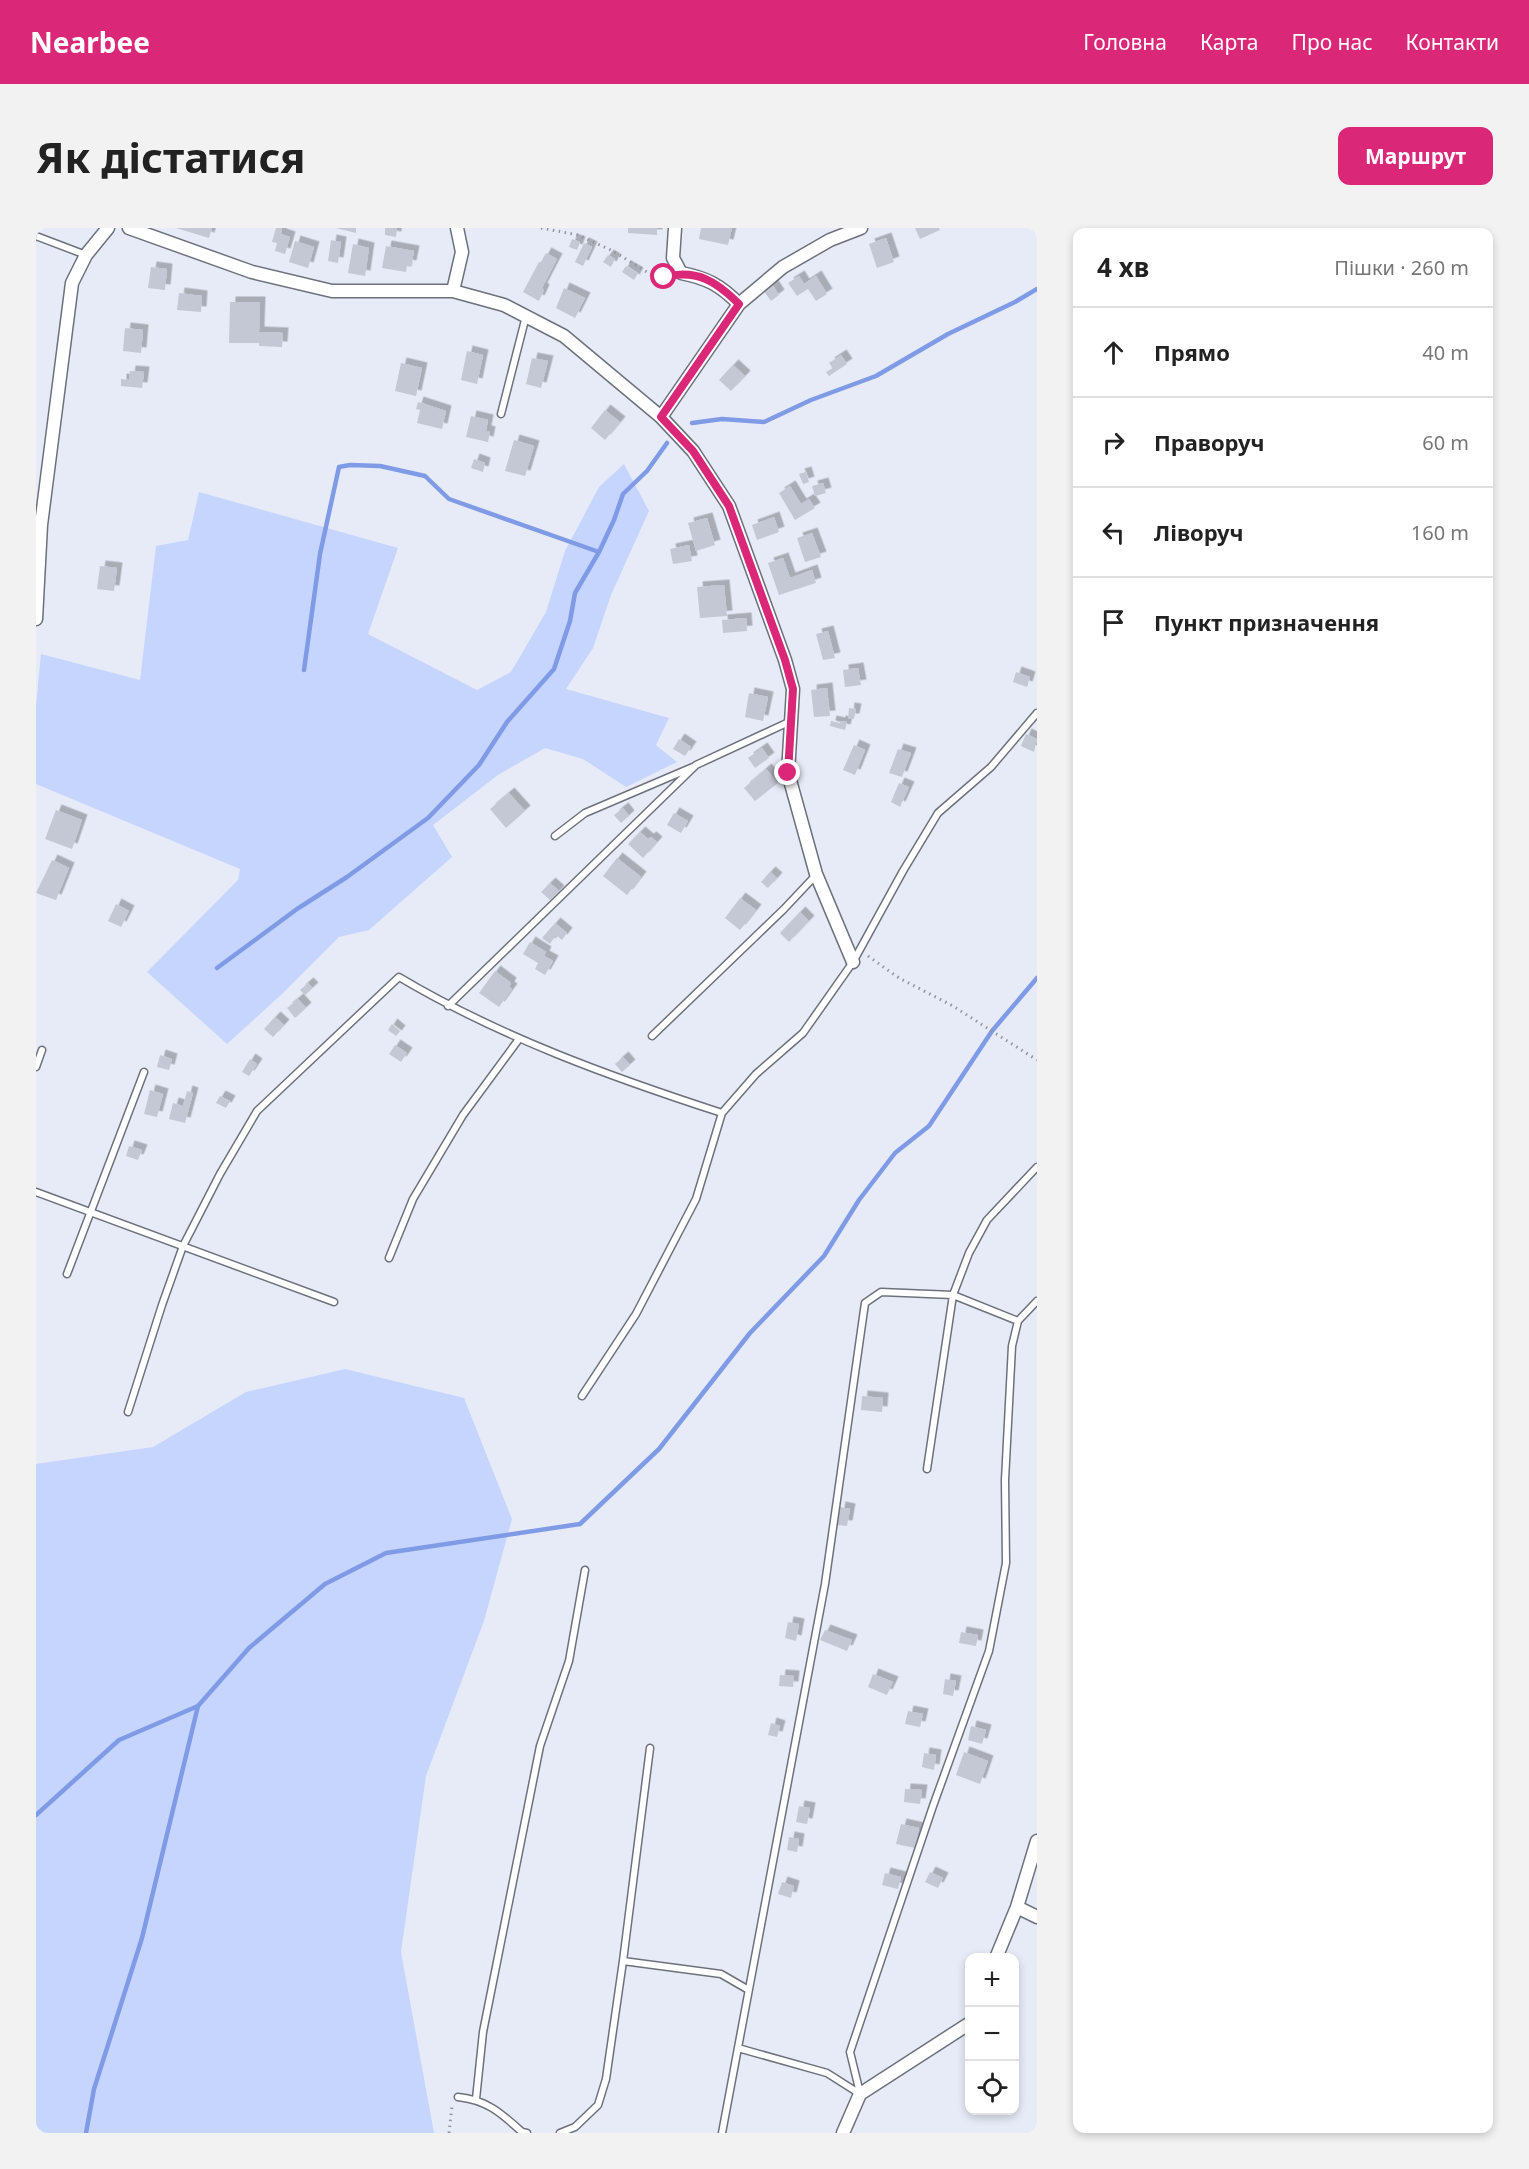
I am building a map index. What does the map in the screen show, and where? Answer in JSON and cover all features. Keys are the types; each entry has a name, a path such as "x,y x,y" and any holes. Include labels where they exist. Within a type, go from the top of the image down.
{"street":[{"path":"36,619 41,525 72,283 86,255 108,228"},
{"path":"129,228 252,272 332,291 453,291 504,305 564,336 661,417 693,451 729,506 785,660 793,689 788,773 816,874 854,962"},
{"path":"453,291 462,252 458,228"},
{"path":"675,228 672,258 681,273 701,277 724,288 739,304"},
{"path":"661,417 739,304 783,267 831,234 861,228"},
{"path":"998,1953 1017,1907 1037,1841"},
{"path":"1017,1907 1037,1917"},
{"path":"843,2133 860,2094 965,2026"}],"lane":[{"path":"36,236 86,255"},
{"path":"501,414 526,316"},
{"path":"582,1396 636,1314 696,1199 722,1113 756,1074 803,1033 854,962 903,870 938,813 991,767 1037,713"},
{"path":"555,836 585,813 791,721"},
{"path":"448,1006 696,765"},
{"path":"652,1036 784,909 816,874"},
{"path":"128,1412 183,1246 220,1174 257,1111 399,978 448,1006 519,1039 634,1085 722,1113"},
{"path":"389,1258 412,1198 463,1115 519,1039"},
{"path":"36,1067 42,1050"},
{"path":"68,1274 144,1072"},
{"path":"927,1469 953,1295 969,1253 987,1220 1037,1167"},
{"path":"36,1192 334,1302"},
{"path":"722,2133 747,1989 825,1584 865,1303 881,1292 953,1295 1018,1321"},
{"path":"860,2094 850,2052 933,1806 989,1651 1006,1563 1005,1480 1012,1346 1018,1321 1037,1301"},
{"path":"476,2099 483,2032 540,1746 569,1661 585,1570"},
{"path":"560,2133 575,2127 598,2105 608,2070 650,1748"},
{"path":"623,1961 721,1974 747,1989"},
{"path":"738,2048 827,2073 860,2094"},
{"path":"458,2097 476,2099 501,2113 522,2132 527,2133"}],"path":[{"path":"540,228 578,235 595,242 655,277 681,273"},
{"path":"860,950 899,978 953,1006 1037,1060"},
{"path":"448,2133 451,2108 458,2097"}],"shaded area":[{"path":"624,464 649,511 611,595 593,648 566,689 669,718 656,745 677,762 626,787 583,759 545,748 498,775 433,825 452,857 369,930 339,937 282,994 227,1044 147,972 238,880 240,869 36,784 36,706 41,654 140,680 156,546 188,540 199,492 398,548 368,634 477,690 511,672 546,612 565,551 599,487"},
{"path":"345,1369 464,1398 512,1519 484,1621 426,1776 401,1952 434,2133 36,2133 36,1464 153,1447 246,1392"}],"building":[{"path":"176,228 212,228 209,238"},
{"path":"276,228 282,228 281,234 290,237 285,254 275,251 277,243 272,242"},
{"path":"336,228 356,228 356,233"},
{"path":"385,228 397,228 396,237 385,235"},
{"path":"628,228 657,228 657,235 628,233"},
{"path":"701,228 732,228 728,245 699,239"},
{"path":"915,228 939,228 940,230 920,239"},
{"path":"886,238 894,262 877,268 869,244"},
{"path":"572,239 580,242 577,250 569,247"},
{"path":"331,240 341,242 338,263 328,261"},
{"path":"295,241 314,247 308,268 289,262"},
{"path":"584,243 592,247 583,266 575,262"},
{"path":"353,244 369,248 365,276 348,273"},
{"path":"386,246 414,251 411,266 407,265 406,272 382,268"},
{"path":"546,253 557,259 542,288 544,290 539,301 523,292"},
{"path":"608,255 615,259 611,267 603,262"},
{"path":"626,266 638,273 634,280 622,272"},
{"path":"151,267 167,269 165,290 148,288"},
{"path":"799,276 804,284 816,276 827,294 816,301 808,289 797,296 788,283"},
{"path":"772,284 779,295 771,301 763,290"},
{"path":"564,288 585,298 575,318 556,308"},
{"path":"179,293 202,296 201,312 177,310"},
{"path":"230,302 260,302 259,332 283,333 282,347 259,346 259,343 229,343"},
{"path":"125,328 143,330 141,353 123,351"},
{"path":"467,351 483,355 477,384 461,380"},
{"path":"841,355 847,364 829,376 826,372 833,368 829,363"},
{"path":"532,358 548,361 541,388 526,384"},
{"path":"401,363 422,368 416,396 395,391"},
{"path":"733,365 745,376 731,391 719,380"},
{"path":"130,371 144,372 142,388 121,386 121,379 129,380"},
{"path":"418,402 446,411 442,429 417,423 420,410 416,409"},
{"path":"605,410 620,422 605,440 591,428"},
{"path":"471,416 488,420 486,431 490,432 488,442 466,437"},
{"path":"514,440 534,446 525,476 505,471"},
{"path":"474,459 485,463 483,472 471,468"},
{"path":"806,472 809,482 803,484 799,474"},
{"path":"823,483 826,493 815,496 812,486"},
{"path":"790,486 801,504 809,499 815,508 795,520 779,493"},
{"path":"774,517 779,532 757,540 752,525"},
{"path":"707,518 715,545 696,551 688,523"},
{"path":"812,533 821,557 805,562 797,538"},
{"path":"689,545 692,561 673,564 670,549"},
{"path":"783,558 790,578 812,570 816,583 779,595 768,563"},
{"path":"100,566 117,568 114,591 97,589"},
{"path":"724,585 727,616 700,618 697,587"},
{"path":"746,618 747,631 723,633 722,620"},
{"path":"828,631 835,658 823,660 816,634"},
{"path":"858,668 861,685 845,687 843,670"},
{"path":"1016,672 1030,677 1027,687 1013,682"},
{"path":"827,688 830,716 814,717 811,690"},
{"path":"749,693 768,697 763,721 745,717"},
{"path":"849,708 856,709 854,719 848,719"},
{"path":"831,721 847,722 845,730 830,726"},
{"path":"1026,734 1037,739 1034,752 1021,746"},
{"path":"679,739 691,747 685,756 673,749"},
{"path":"854,745 865,750 855,775 843,770"},
{"path":"762,748 769,758 755,768 748,758"},
{"path":"898,749 911,753 902,777 889,773"},
{"path":"766,769 778,783 755,801 744,788"},
{"path":"899,783 909,787 900,807 891,802"},
{"path":"509,793 525,811 506,828 490,809"},
{"path":"623,808 629,816 621,823 614,815"},
{"path":"56,810 82,820 72,849 45,839"},
{"path":"674,813 688,821 681,833 667,825"},
{"path":"640,832 648,839 651,837 657,842 643,858 628,844"},
{"path":"617,858 641,877 627,895 603,876"},
{"path":"52,860 69,868 56,900 36,893"},
{"path":"770,872 777,878 768,888 761,882"},
{"path":"550,883 559,891 550,900 541,892"},
{"path":"740,898 756,910 740,930 725,918"},
{"path":"116,904 129,911 121,927 108,921"},
{"path":"800,912 809,921 789,942 780,933"},
{"path":"555,923 567,933 562,940 556,935 550,944 542,938"},
{"path":"530,942 546,952 544,956 553,961 545,975 535,969 538,963 523,954"},
{"path":"495,971 511,983 509,987 512,989 499,1007 479,993"},
{"path":"308,983 313,988 305,995 300,990"},
{"path":"298,999 306,1008 295,1018 287,1008"},
{"path":"275,1017 284,1025 273,1037 264,1029"},
{"path":"392,1024 400,1031 396,1036 388,1030"},
{"path":"395,1045 407,1053 401,1062 389,1054"},
{"path":"160,1055 172,1059 169,1070 157,1067"},
{"path":"623,1057 630,1065 622,1072 615,1064"},
{"path":"250,1059 257,1064 249,1076 242,1072"},
{"path":"150,1090 163,1094 157,1117 144,1114"},
{"path":"187,1091 193,1093 185,1123 169,1119 173,1103 183,1106"},
{"path":"220,1096 230,1101 226,1108 216,1103"},
{"path":"129,1146 142,1150 138,1160 126,1156"},
{"path":"862,1396 883,1398 882,1412 861,1410"},
{"path":"840,1507 850,1509 847,1526 837,1525"},
{"path":"788,1622 799,1624 796,1641 785,1638"},
{"path":"825,1630 852,1640 847,1651 820,1640"},
{"path":"961,1632 978,1635 976,1646 959,1643"},
{"path":"873,1674 893,1682 887,1695 868,1687"},
{"path":"780,1675 794,1676 793,1687 779,1686"},
{"path":"945,1679 956,1681 953,1696 943,1694"},
{"path":"908,1711 923,1714 920,1727 905,1724"},
{"path":"771,1723 780,1726 777,1737 768,1735"},
{"path":"971,1726 986,1730 982,1744 968,1740"},
{"path":"964,1752 988,1761 980,1784 956,1775"},
{"path":"924,1753 936,1755 934,1770 922,1767"},
{"path":"905,1789 922,1790 920,1804 904,1802"},
{"path":"799,1806 810,1808 807,1824 796,1822"},
{"path":"901,1824 919,1828 915,1848 896,1844"},
{"path":"789,1837 799,1839 797,1852 787,1850"},
{"path":"930,1872 943,1878 938,1888 925,1882"},
{"path":"885,1873 901,1877 898,1889 882,1885"},
{"path":"782,1882 794,1886 791,1898 778,1894"}],"waterway":[{"path":"692,423 722,419 764,422 811,400 876,376 948,334 1037,289"},
{"path":"217,968 428,818 479,765 507,722 554,669 570,621 575,593 599,552 623,494 647,471 667,443"},
{"path":"304,670 320,554 339,467 380,466 425,476 449,499 599,552"},
{"path":"86,2133 94,2089 142,1938 198,1706 249,1648 325,1584 386,1553 580,1524 659,1449 750,1333 824,1256 859,1200 895,1153 929,1126 992,1031 1037,978"},
{"path":"36,1815 119,1740 198,1706"}],"route":[{"path":"664,277 681,273 701,277 724,288 739,304 661,417 693,451 729,506 785,660 793,689 788,773"}]}
